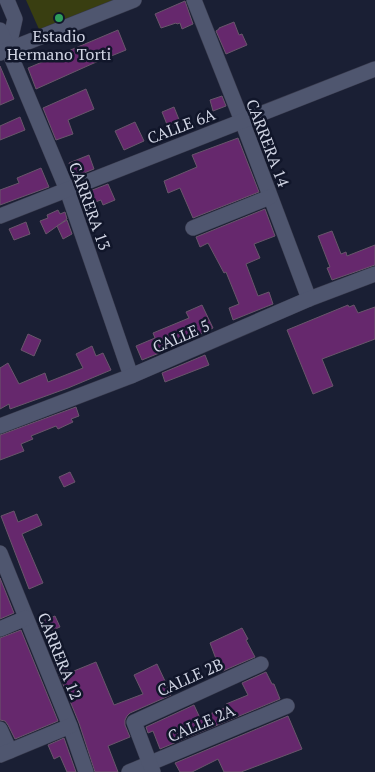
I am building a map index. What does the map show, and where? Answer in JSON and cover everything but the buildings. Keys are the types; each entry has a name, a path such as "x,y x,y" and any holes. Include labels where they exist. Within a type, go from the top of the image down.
{"street":[{"path":"3,49 15,19 8,0"},
{"path":"3,49 134,0"},
{"name":"CARRERA 14","path":"194,0 309,299"},
{"name":"CARRERA 13","path":"0,30 3,49 67,190 132,376"},
{"name":"CALLE 6A","path":"0,216 375,69"},
{"path":"193,228 270,197"},
{"name":"CALLE 5","path":"0,426 132,376 309,299 375,274"},
{"name":"CARRERA 12","path":"0,553 70,726 86,772"},
{"path":"0,629 26,618"},
{"name":"CALLE 2B","path":"151,768 134,722 261,664"},
{"name":"CALLE 2A","path":"129,772 151,768 287,706"},
{"path":"0,729 5,753 70,726"}],"green space":[{"name":"Estadio Hermano Torti","path":"26,0 126,0 42,36"}],"place":[{"name":"Estadio Hermano Torti","path":"59,18"}]}
